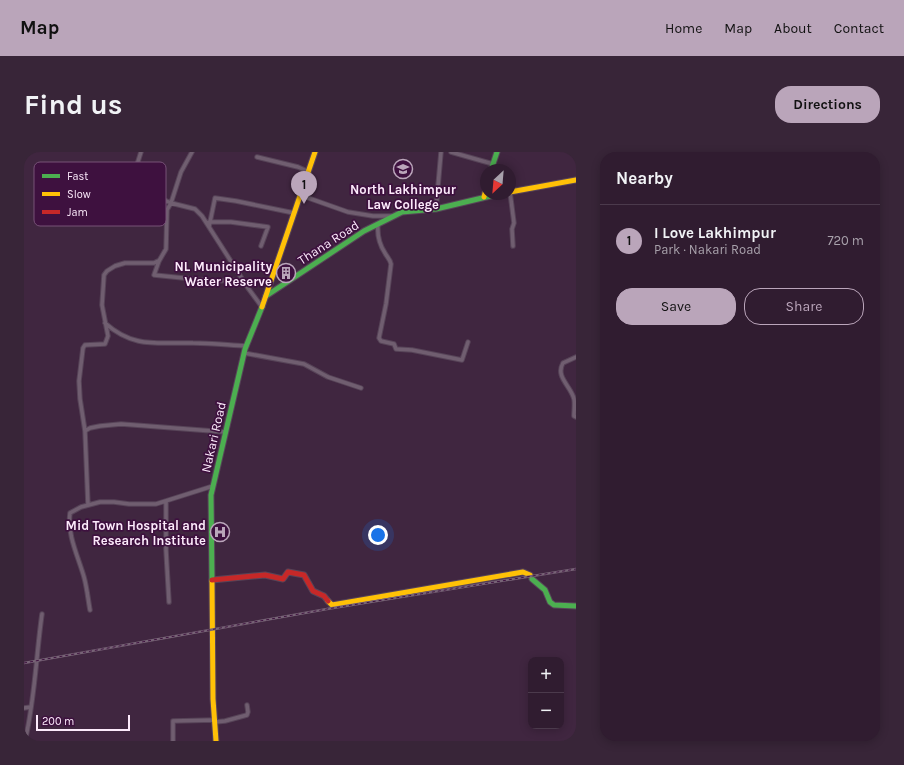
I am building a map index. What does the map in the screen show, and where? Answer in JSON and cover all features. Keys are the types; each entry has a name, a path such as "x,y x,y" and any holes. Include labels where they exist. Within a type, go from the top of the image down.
{"street":[{"path":"138,162 141,152"},
{"path":"192,152 181,172 171,203 167,210 166,249 159,261 154,275 213,281 242,280"},
{"name":"Nakari Road","path":"216,741 213,699 211,495 246,346 266,296 315,152"},
{"path":"436,209 441,152"},
{"path":"451,152 493,164 497,152"},
{"path":"256,158 298,167 309,172"},
{"path":"516,191 576,180"},
{"path":"300,195 348,212 373,216 394,216"},
{"path":"262,307 242,280 209,227 208,222 215,198 294,213"},
{"name":"Thana Road","path":"266,296 364,231 402,212 436,209 480,198"},
{"path":"511,200 514,223 512,229 513,246"},
{"path":"166,201 195,209 208,222 231,222 268,227 261,246"},
{"path":"378,224 378,240 385,253 391,260 379,338 382,341 394,344 396,349 412,350 462,360 468,342"},
{"path":"88,505 85,431 79,381 83,348 85,345 105,344 108,336 102,305 104,275 115,266 125,263 154,263 159,261"},
{"path":"272,279 280,286"},
{"path":"105,323 115,332 148,344 202,343 246,346"},
{"path":"244,353 304,364 328,378 361,388"},
{"path":"576,357 563,363 561,369 563,379 574,399 574,416 576,417"},
{"path":"85,431 90,428 100,426 121,424 226,432"},
{"path":"90,610 84,578 73,543 70,513 81,507 100,502 156,504 213,486"},
{"path":"166,502 166,550 169,602"},
{"path":"212,580 265,576 283,579 288,572 305,576 313,591 324,596 331,604 335,604 523,572 545,590 550,602 554,605 576,606"},
{"path":"25,741 31,707 36,652 42,614"},
{"path":"173,741 173,721 224,721 247,715 247,705"},
{"path":"24,708 31,707"}],"railway":[{"path":"24,663 327,609 576,569"}],"traffic: fast":[{"path":"493,164 497,152"},
{"path":"266,296 364,231 402,212 436,209 480,199"},
{"path":"212,581 211,495 245,349 262,307"},
{"path":"532,579 545,590 550,602 554,605 576,606"}],"traffic: slow":[{"path":"262,307 315,152"},
{"path":"516,191 576,180"},
{"path":"328,601 332,605 523,572 530,575"},
{"path":"212,581 213,699 216,741"}],"traffic: jam":[{"path":"212,580 265,575 283,579 288,572 304,575 313,591 324,596 328,601"}],"place":[{"name":"North Lakhimpur Law College","path":"403,169"},
{"name":"I Love Lakhimpur","path":"304,204"},
{"name":"NL Municipality Water Reserve","path":"286,273"},
{"name":"Mid Town Hospital and Research Institute","path":"220,532"}]}
